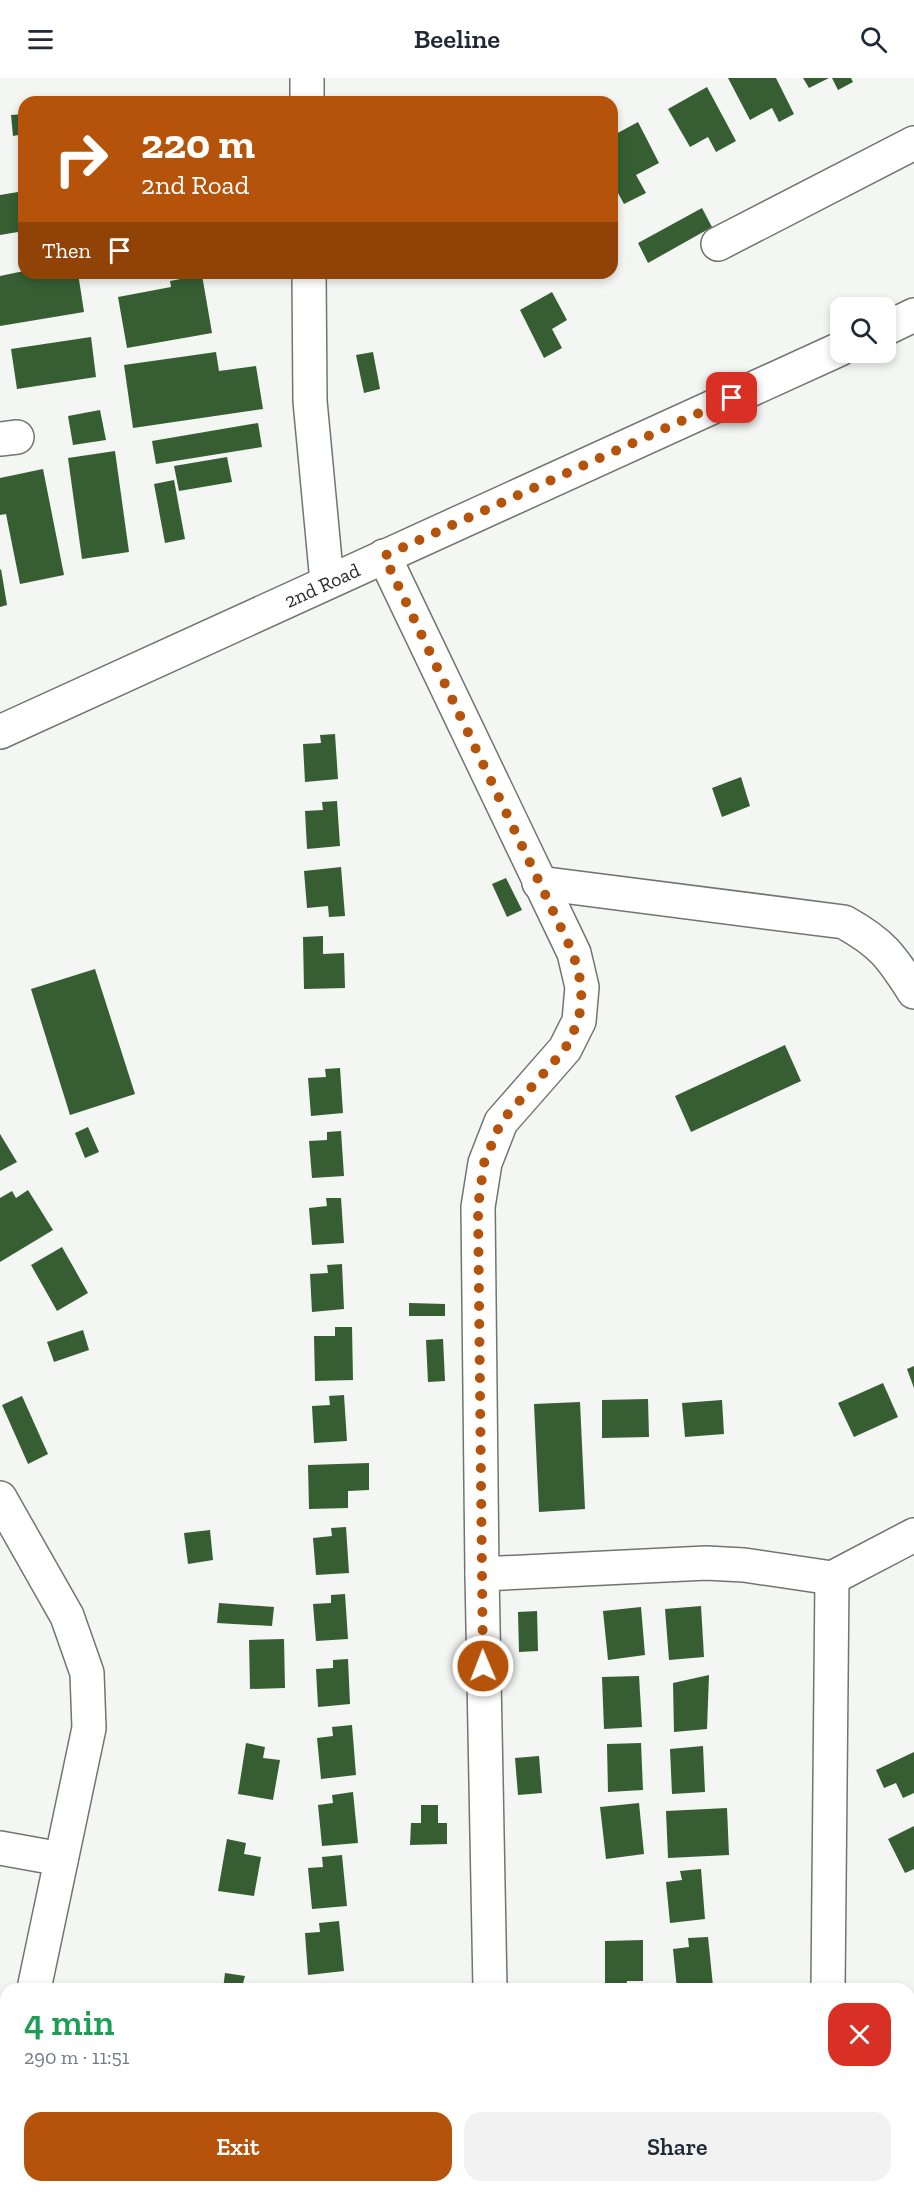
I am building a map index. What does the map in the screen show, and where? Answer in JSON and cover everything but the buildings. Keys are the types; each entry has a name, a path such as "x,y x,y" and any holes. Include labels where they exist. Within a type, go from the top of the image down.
{"street":[{"path":"307,78 307,96"},
{"path":"718,244 914,143"},
{"path":"309,279 310,400 327,582"},
{"path":"896,324 914,315"},
{"name":"2nd Road","path":"0,732 830,354"},
{"path":"384,556 573,953 582,987 579,1020 565,1049 501,1122 484,1163 478,1207 490,1983"},
{"path":"539,883 844,922 868,935 892,957 914,992"},
{"path":"0,1498 67,1616 87,1672 89,1728 35,1983"},
{"path":"482,1574 706,1563 744,1565 832,1578 914,1535"},
{"path":"828,1983 832,1578"},
{"path":"0,1848 61,1859"}],"route":[{"path":"483,1666 478,1207 484,1163 501,1122 565,1049 579,1020 582,987 573,953 384,556 732,398"}]}
